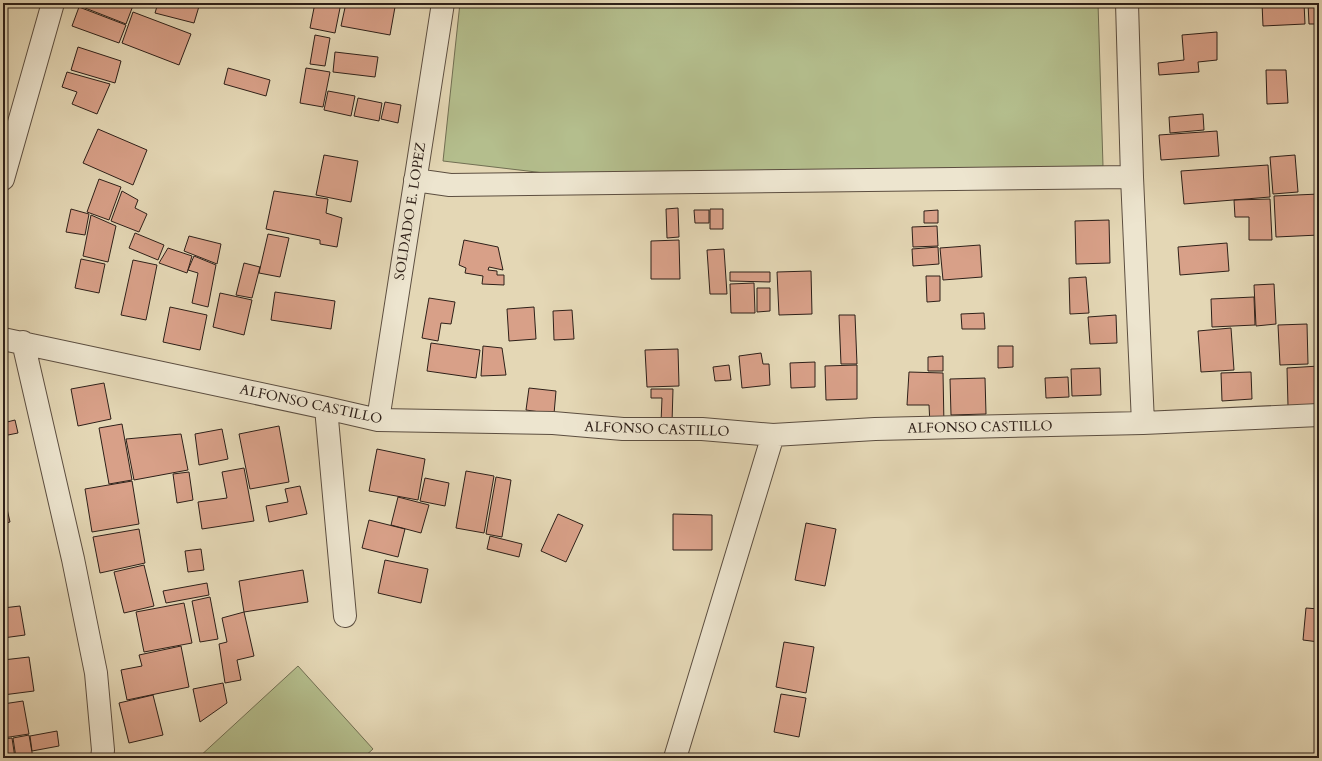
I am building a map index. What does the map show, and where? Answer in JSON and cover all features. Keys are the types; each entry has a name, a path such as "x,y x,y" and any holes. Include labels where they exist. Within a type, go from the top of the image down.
{"street":[{"path":"3,179 7,151 53,3"},
{"name":"SOLDADO E. LOPEZ","path":"378,420 443,3"},
{"path":"1127,3 1132,178 1143,423"},
{"path":"415,180 450,185 1132,178"},
{"path":"13,341 73,559 96,673 104,750 102,758"},
{"name":"ALFONSO CASTILLO","path":"13,341 378,420 553,423 623,429 702,428 773,435 875,429 1143,423 1319,415"},
{"path":"326,408 344,616"},
{"path":"675,758 773,435"}],"green space":[{"path":"460,3 1098,3 1103,166 553,174 443,161"},
{"path":"298,666 373,749 363,758 198,758"}],"building":[{"path":"81,3 134,3 126,24 80,6"},
{"path":"158,3 200,3 194,23 155,13"},
{"path":"315,3 341,3 335,33 310,28"},
{"path":"346,3 374,3 395,7 390,35 341,26"},
{"path":"1262,3 1304,3 1305,24 1263,26"},
{"path":"1308,3 1319,3 1319,24 1309,24"},
{"path":"79,7 126,25 119,43 72,26"},
{"path":"133,12 191,34 179,65 122,43"},
{"path":"1217,32 1217,60 1198,62 1199,72 1159,75 1158,63 1184,60 1182,35"},
{"path":"315,35 330,38 325,66 310,64"},
{"path":"78,47 121,61 115,83 71,70"},
{"path":"335,52 378,57 375,77 333,72"},
{"path":"228,68 270,80 266,96 224,84"},
{"path":"306,68 330,72 323,107 300,103"},
{"path":"1266,70 1286,70 1288,103 1267,104"},
{"path":"67,72 110,84 97,114 72,104 77,92 62,87"},
{"path":"328,91 355,96 351,116 324,110"},
{"path":"358,98 382,103 379,121 354,116"},
{"path":"385,102 401,105 398,123 381,119"},
{"path":"1203,114 1204,130 1170,133 1169,117"},
{"path":"98,129 147,150 133,185 83,163"},
{"path":"1217,131 1219,156 1161,160 1159,135"},
{"path":"324,155 358,161 351,202 316,195"},
{"path":"1295,155 1298,192 1273,194 1270,157"},
{"path":"1268,165 1270,197 1184,204 1181,171"},
{"path":"99,179 121,187 109,220 87,212"},
{"path":"122,191 138,200 135,208 147,214 139,232 111,221"},
{"path":"274,191 328,199 326,213 342,218 337,247 320,244 320,240 266,229"},
{"path":"1319,194 1319,235 1276,237 1274,196"},
{"path":"1270,199 1272,240 1249,240 1249,217 1235,217 1234,200"},
{"path":"678,208 679,237 667,238 666,209"},
{"path":"71,209 89,214 85,235 66,232"},
{"path":"710,209 723,209 723,229 710,229"},
{"path":"694,210 709,210 709,223 695,223"},
{"path":"938,210 938,223 924,223 924,211"},
{"path":"91,215 116,226 108,262 83,256"},
{"path":"1109,220 1110,263 1076,264 1075,221"},
{"path":"937,226 938,246 913,247 912,227"},
{"path":"135,233 164,245 158,260 129,248"},
{"path":"268,234 289,238 280,277 259,273"},
{"path":"189,236 221,244 217,264 184,251"},
{"path":"464,240 498,247 503,270 489,267 488,270 497,271 497,275 504,275 504,285 482,284 483,276 465,273 466,268 459,265"},
{"path":"679,240 680,279 651,279 651,241"},
{"path":"1227,243 1229,271 1180,275 1178,247"},
{"path":"980,245 982,277 943,280 940,248"},
{"path":"938,247 939,264 913,266 912,249"},
{"path":"168,248 192,256 187,273 159,263"},
{"path":"724,249 727,294 710,294 707,250"},
{"path":"194,256 216,265 208,307 192,303 198,273 188,270"},
{"path":"81,259 105,264 99,293 75,288"},
{"path":"133,260 157,265 146,320 121,315"},
{"path":"244,263 260,267 252,298 236,295"},
{"path":"811,271 812,314 779,315 777,272"},
{"path":"730,272 770,272 770,282 730,281"},
{"path":"926,276 940,276 940,301 927,302"},
{"path":"1086,277 1089,313 1070,314 1069,278"},
{"path":"754,283 755,313 731,313 730,284"},
{"path":"1274,284 1276,324 1256,326 1254,285"},
{"path":"757,288 770,288 770,311 757,312"},
{"path":"275,292 335,301 331,329 271,320"},
{"path":"220,293 252,300 244,335 213,327"},
{"path":"1254,297 1255,325 1212,327 1211,299"},
{"path":"429,298 455,302 451,324 441,323 438,341 422,338"},
{"path":"170,307 207,315 200,350 163,342"},
{"path":"534,307 536,339 509,341 507,309"},
{"path":"572,310 574,339 554,340 553,311"},
{"path":"984,313 985,329 962,329 961,314"},
{"path":"839,315 855,315 857,364 841,364"},
{"path":"1116,315 1117,343 1090,344 1088,317"},
{"path":"1307,324 1308,364 1280,365 1278,325"},
{"path":"1231,328 1234,370 1201,372 1198,331"},
{"path":"431,343 480,350 476,378 427,371"},
{"path":"483,346 502,348 506,375 481,376"},
{"path":"998,346 1013,346 1013,367 998,368"},
{"path":"678,349 679,386 647,387 645,350"},
{"path":"761,353 763,364 769,364 770,385 742,388 739,356"},
{"path":"943,356 943,371 928,371 928,357"},
{"path":"815,362 815,387 791,388 790,363"},
{"path":"729,365 731,380 715,381 713,367"},
{"path":"857,365 857,399 826,400 825,366"},
{"path":"1319,366 1319,404 1288,406 1287,368"},
{"path":"1100,368 1101,395 1072,396 1071,369"},
{"path":"909,372 943,373 944,426 930,425 929,405 907,405"},
{"path":"1251,372 1252,399 1222,401 1221,373"},
{"path":"1068,377 1069,397 1046,398 1045,378"},
{"path":"985,378 986,414 951,415 950,379"},
{"path":"104,383 111,419 78,426 71,389"},
{"path":"529,388 556,391 554,414 526,410"},
{"path":"651,389 673,389 672,423 661,423 662,398 651,398"},
{"path":"15,420 18,433 3,436 3,423"},
{"path":"122,424 132,480 109,484 99,428"},
{"path":"279,426 289,482 250,489 239,434"},
{"path":"222,429 228,459 199,465 195,434"},
{"path":"181,434 188,470 134,480 126,439"},
{"path":"377,449 425,459 418,500 369,491"},
{"path":"244,468 254,521 202,529 198,502 227,498 222,472"},
{"path":"466,471 494,476 484,533 456,528"},
{"path":"189,472 193,500 177,503 173,474"},
{"path":"496,477 511,480 502,537 486,534"},
{"path":"425,478 449,483 445,506 420,501"},
{"path":"132,481 139,524 92,532 85,489"},
{"path":"300,486 307,514 269,522 266,506 288,502 285,489"},
{"path":"3,491 10,522 3,524"},
{"path":"398,497 429,505 421,533 391,525"},
{"path":"558,514 583,525 566,562 541,551"},
{"path":"673,514 712,515 712,550 673,550"},
{"path":"369,520 405,529 398,557 362,548"},
{"path":"806,523 836,529 825,586 795,580"},
{"path":"139,529 145,563 100,573 93,537"},
{"path":"490,536 522,544 519,557 487,549"},
{"path":"201,549 204,570 188,572 185,551"},
{"path":"385,560 428,569 421,603 378,593"},
{"path":"144,565 154,606 124,613 114,572"},
{"path":"303,570 308,602 244,612 239,581"},
{"path":"207,583 209,595 166,603 163,591"},
{"path":"210,597 218,639 200,642 192,601"},
{"path":"184,603 192,643 144,652 136,612"},
{"path":"20,606 25,635 3,638 3,608"},
{"path":"1306,608 1319,609 1319,642 1303,640"},
{"path":"244,612 254,656 237,660 241,680 225,683 219,644 227,642 222,618"},
{"path":"784,642 814,647 806,693 776,687"},
{"path":"181,646 189,687 127,700 121,670 142,666 139,655"},
{"path":"29,657 34,691 3,695 3,660"},
{"path":"223,683 227,703 200,722 193,689"},
{"path":"781,694 806,698 799,737 774,732"},
{"path":"153,695 163,735 129,743 119,703"},
{"path":"23,701 29,734 3,738 3,704"},
{"path":"57,731 59,746 32,751 30,736"},
{"path":"29,735 33,758 16,758 13,738"},
{"path":"12,738 15,758 3,758 3,739"}]}
